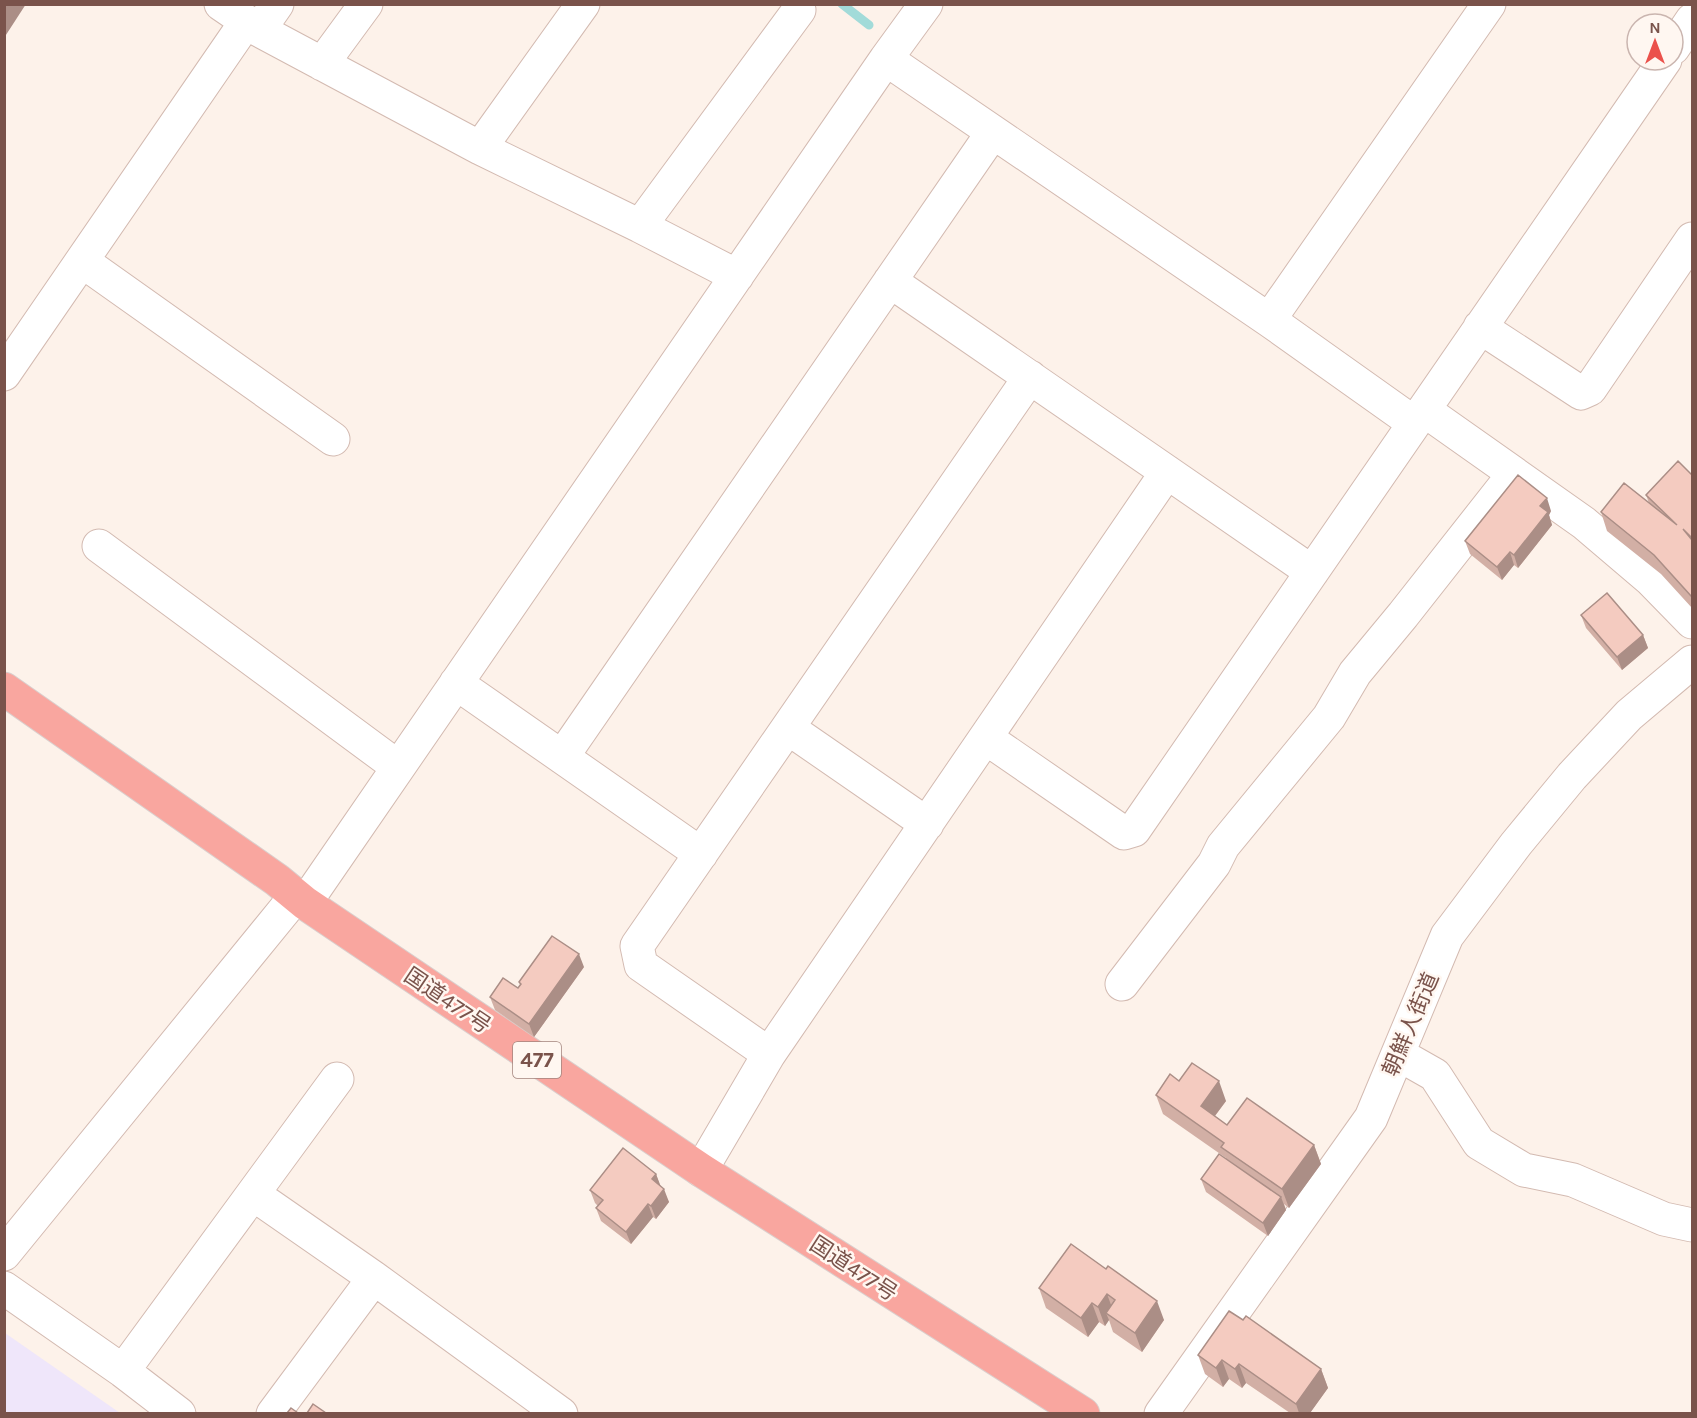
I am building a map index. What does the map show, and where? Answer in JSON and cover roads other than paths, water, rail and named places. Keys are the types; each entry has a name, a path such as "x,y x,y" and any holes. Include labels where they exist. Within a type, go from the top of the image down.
{"highway":[{"name":"国道477号","path":"4,689 267,873 300,900 701,1170 1083,1413"}],"street":[{"path":"322,64 366,4"},
{"path":"480,148 583,4"},
{"path":"4,1254 300,900 398,767 886,58 926,4"},
{"path":"1269,320 1489,4"},
{"path":"640,226 799,10"},
{"path":"4,374 251,15 322,64 480,148 737,276"},
{"path":"886,58 1269,320 1419,417 1514,474 1584,523 1651,580 1692,622"},
{"path":"986,738 1124,833 1134,830 1657,72"},
{"path":"562,757 993,132"},
{"path":"1480,327 1581,393 1590,389 1692,239"},
{"path":"82,261 333,439"},
{"path":"890,281 1312,572"},
{"path":"769,1054 641,965 637,946 1030,377"},
{"path":"701,1170 769,1054 1167,472"},
{"path":"1122,984 1214,864 1223,846 1329,717 1355,673 1514,474"},
{"path":"99,546 398,767"},
{"name":"朝鮮人街道","path":"1161,1413 1371,1118 1448,936 1516,844 1572,776 1629,715 1692,662"},
{"path":"456,683 701,854"},
{"path":"788,728 927,824"},
{"path":"1398,1054 1435,1075 1479,1143 1524,1170 1573,1180 1664,1219 1692,1225"},
{"path":"123,1371 337,1079"},
{"path":"253,1194 561,1413"},
{"path":"273,1413 374,1278"},
{"path":"4,1288 179,1413"}],"waterway":[{"path":"842,4 869,25"}]}
